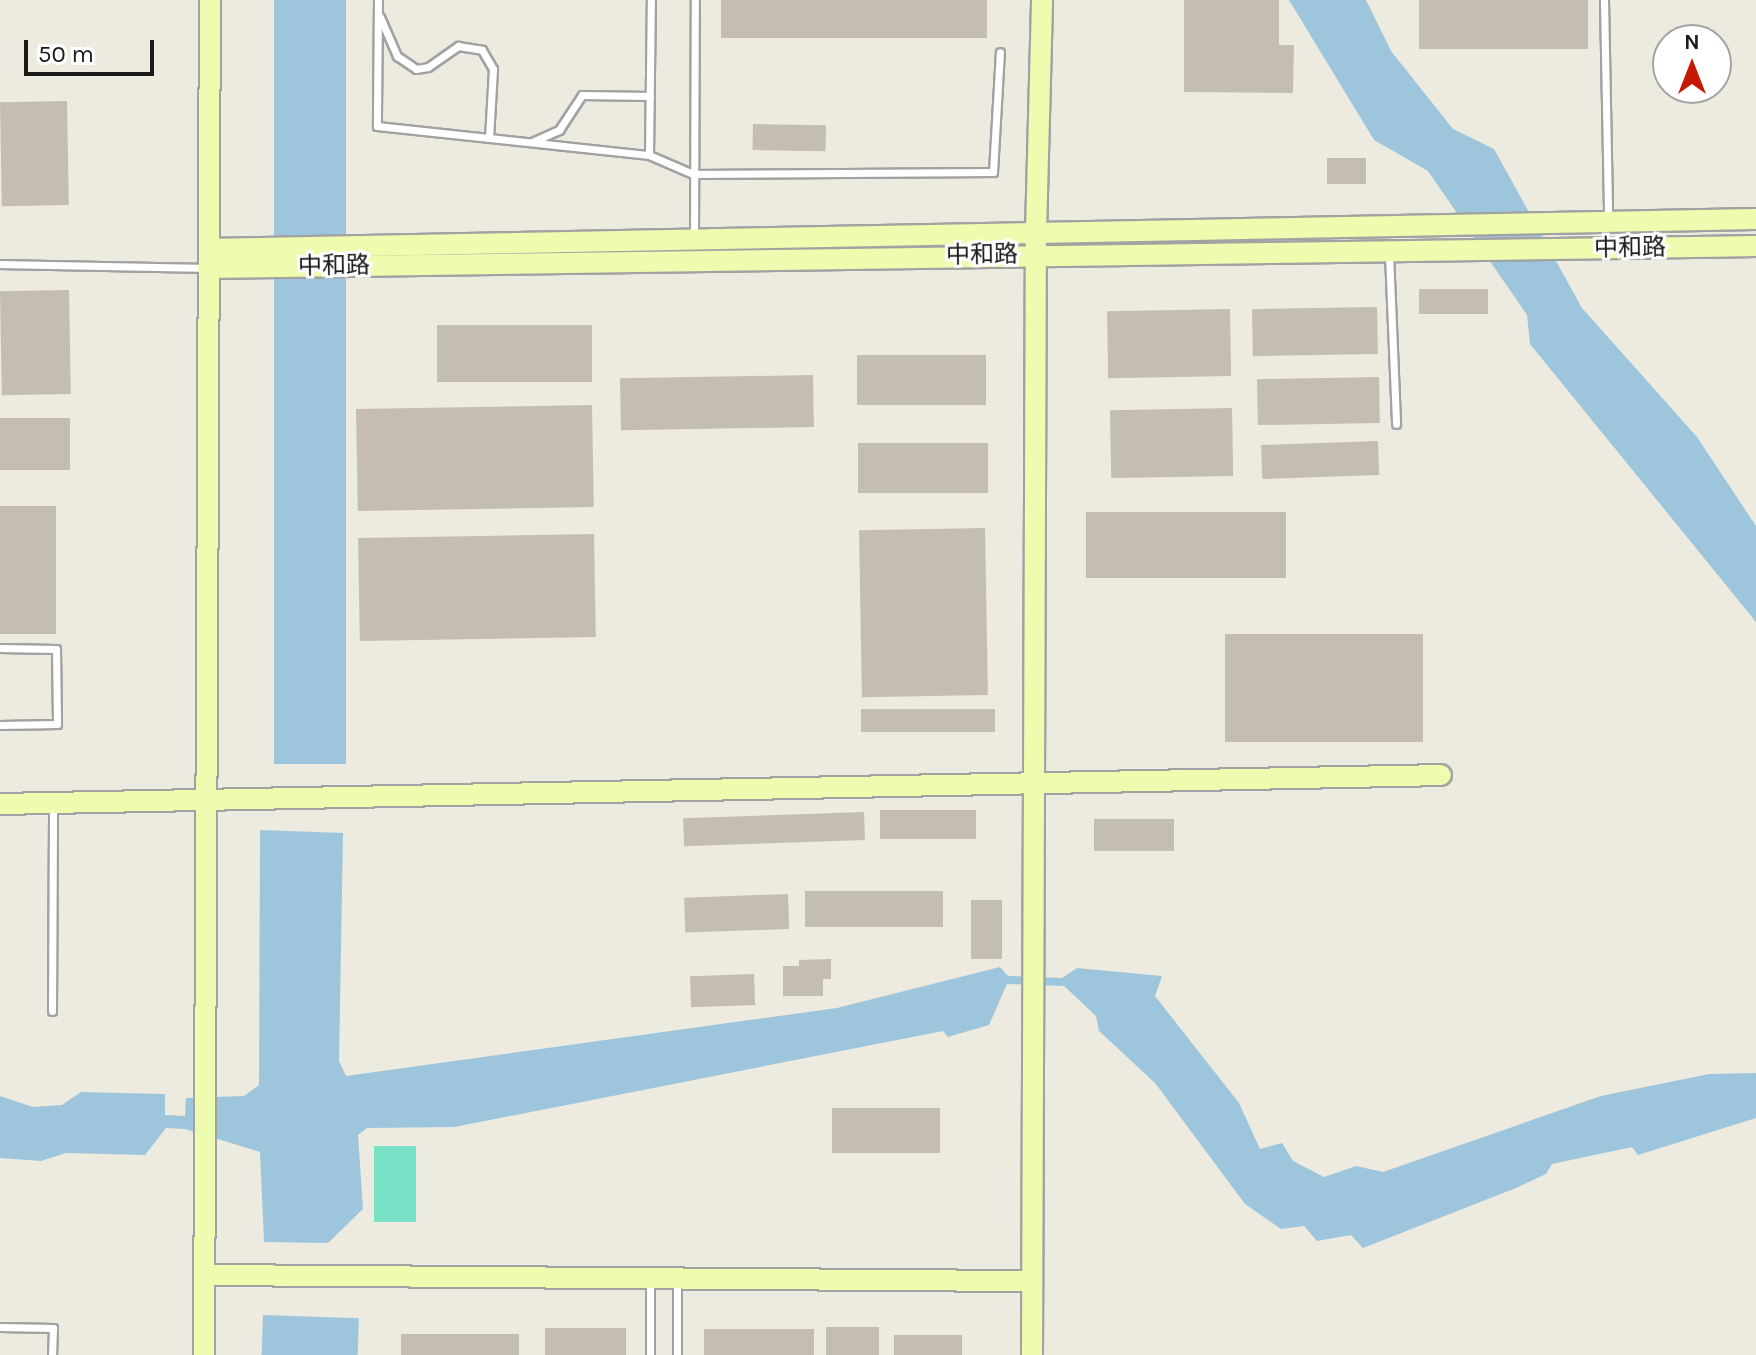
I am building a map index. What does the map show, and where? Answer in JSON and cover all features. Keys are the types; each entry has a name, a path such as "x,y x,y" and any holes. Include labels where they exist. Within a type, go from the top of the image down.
{"main road":[{"path":"204,1355 204,801 210,0"},
{"path":"1032,1355 1036,232 1042,0"},
{"name":"中和路","path":"208,258 694,238 1756,219"},
{"name":"中和路","path":"208,258 1389,252 1756,246"},
{"path":"0,804 1441,775"},
{"path":"205,1275 1032,1281"}],"lane":[{"path":"378,0 377,126 649,155 693,174 993,172 1000,52"},
{"path":"649,155 651,0"},
{"path":"694,238 695,0"},
{"path":"1604,0 1608,222"},
{"path":"378,12 397,56 416,69 428,67 458,46 482,50 493,69 489,138"},
{"path":"530,143 559,130 582,95 650,96"},
{"path":"1389,252 1396,424"},
{"path":"0,264 208,258"},
{"path":"0,648 56,649 57,679 57,724 0,725"},
{"path":"52,1011 53,803"},
{"path":"650,1278 650,1355"},
{"path":"677,1279 677,1355"},
{"path":"0,1327 53,1328 52,1355"}],"green space":[{"path":"374,1146 416,1146 416,1222 374,1222"}],"water":[{"path":"274,0 346,0 346,764 274,764"},
{"path":"1289,0 1366,0 1391,51 1453,129 1494,149 1582,308 1697,437 1756,526 1756,622 1530,344 1527,315 1428,171 1374,140"},
{"path":"260,830 343,833 339,1061 346,1076 837,1008 1000,967 1008,976 1062,978 1077,968 1162,976 1155,996 1239,1103 1260,1149 1282,1143 1293,1161 1324,1177 1356,1166 1383,1172 1601,1096 1709,1074 1756,1073 1756,1118 1638,1155 1632,1147 1552,1164 1546,1174 1516,1188 1363,1248 1351,1235 1317,1241 1304,1226 1281,1229 1245,1204 1155,1083 1099,1031 1096,1016 1064,986 1007,984 989,1025 948,1037 943,1031 454,1127 367,1128 358,1135 363,1209 328,1243 264,1242 260,1152 185,1129 166,1128 145,1155 66,1153 41,1161 0,1158 0,1096 33,1107 62,1105 81,1092 165,1094 165,1115 185,1116 186,1098 244,1096 259,1085"},
{"path":"263,1315 359,1318 358,1355 262,1355"}],"building":[{"path":"721,0 987,0 987,38 721,38"},
{"path":"1184,0 1279,0 1279,45 1294,45 1293,93 1184,92"},
{"path":"1419,0 1588,0 1588,49 1419,49"},
{"path":"67,101 69,205 2,206 0,102"},
{"path":"753,124 826,125 826,151 753,150"},
{"path":"1327,158 1366,158 1366,184 1327,184"},
{"path":"1419,289 1488,289 1488,314 1419,314"},
{"path":"69,290 71,394 2,395 0,291"},
{"path":"1377,307 1378,354 1253,356 1252,309"},
{"path":"1230,309 1231,376 1108,378 1107,311"},
{"path":"437,325 592,325 592,382 437,382"},
{"path":"857,355 986,355 986,405 857,405"},
{"path":"813,375 814,427 621,430 620,378"},
{"path":"1379,377 1380,423 1258,425 1257,379"},
{"path":"592,405 594,507 358,511 356,409"},
{"path":"1232,408 1233,476 1111,478 1110,410"},
{"path":"0,418 70,418 70,470 0,470"},
{"path":"1378,441 1379,475 1262,479 1261,445"},
{"path":"858,443 988,443 988,493 858,493"},
{"path":"0,506 56,506 56,634 0,634"},
{"path":"1086,512 1286,512 1286,578 1086,578"},
{"path":"985,528 988,695 862,697 859,530"},
{"path":"594,534 596,637 360,641 358,538"},
{"path":"1225,634 1423,634 1423,742 1225,742"},
{"path":"861,709 995,709 995,732 861,732"},
{"path":"880,810 976,810 976,839 880,839"},
{"path":"864,812 865,840 684,846 683,818"},
{"path":"1094,819 1174,819 1174,851 1094,851"},
{"path":"805,891 943,891 943,927 805,927"},
{"path":"788,894 789,929 685,933 684,898"},
{"path":"971,900 1002,900 1002,959 971,959"},
{"path":"831,959 831,979 823,979 823,996 783,996 783,966 799,966 799,960"},
{"path":"754,974 755,1005 691,1007 690,976"},
{"path":"832,1108 940,1108 940,1153 832,1153"},
{"path":"826,1327 879,1327 879,1355 826,1355"},
{"path":"545,1328 626,1328 626,1355 545,1355"},
{"path":"704,1329 814,1329 814,1355 704,1355"},
{"path":"401,1334 519,1334 519,1355 401,1355"},
{"path":"894,1335 962,1335 962,1355 894,1355"}]}
